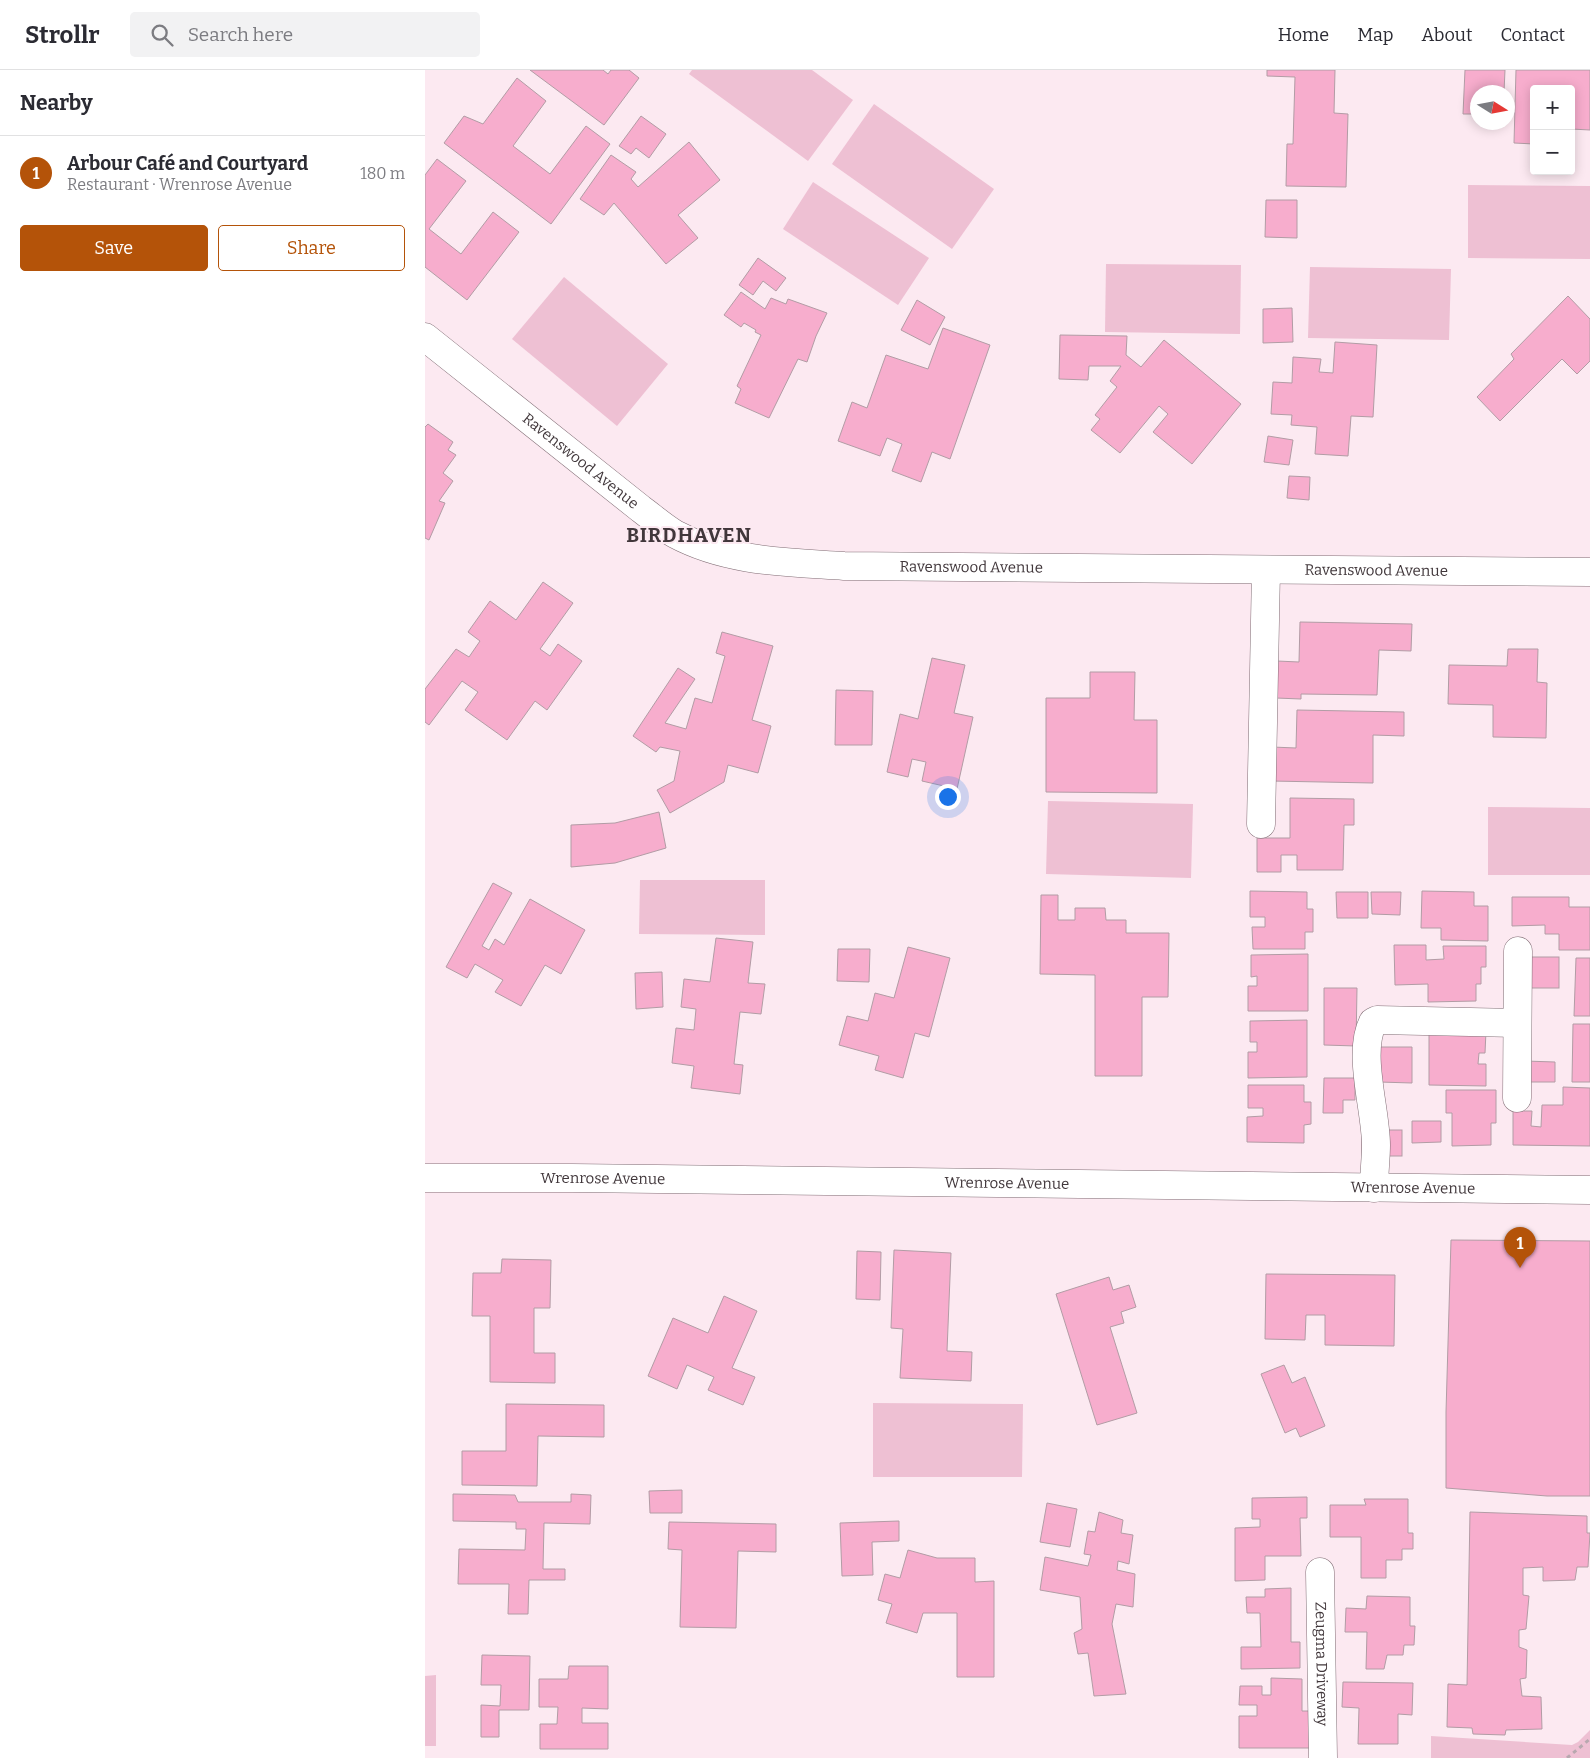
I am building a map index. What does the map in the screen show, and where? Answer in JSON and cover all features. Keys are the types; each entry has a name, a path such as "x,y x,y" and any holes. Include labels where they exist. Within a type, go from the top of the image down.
{"street":[{"name":"Ravenswood Avenue","path":"425,337 641,509 674,533 701,546 750,559 844,566 1590,572"},
{"path":"1261,824 1266,570"},
{"path":"1517,951 1517,1098"},
{"path":"1373,1188 1376,1144 1367,1069 1367,1040 1369,1028 1373,1022 1377,1020 1517,1023"},
{"name":"Wrenrose Avenue","path":"425,1178 572,1178 1590,1190"},
{"name":"Zeugma Driveway","path":"1320,1572 1323,1758"}],"path":[{"path":"1567,1758 1590,1740"}],"shaded area":[{"path":"692,70 812,70 853,100 808,161 689,74"},
{"path":"874,104 994,189 952,249 832,164"},
{"path":"813,182 929,258 898,305 783,229"},
{"path":"1468,185 1590,186 1590,259 1468,258"},
{"path":"1106,264 1241,265 1240,334 1105,332"},
{"path":"1310,267 1451,269 1449,340 1308,338"},
{"path":"564,277 668,364 617,426 512,339"},
{"path":"1048,801 1193,804 1191,878 1046,874"},
{"path":"1488,807 1590,808 1590,875 1488,875"},
{"path":"640,880 765,880 765,935 639,934"},
{"path":"873,1403 1023,1404 1022,1477 873,1477"},
{"path":"436,1675 436,1746 425,1746 425,1676"},
{"path":"1590,1730 1590,1758 1431,1758 1431,1736 1572,1745 1578,1742"}],"building":[{"path":"530,70 603,70 608,74 611,70 629,70 639,78 604,125"},
{"path":"1267,70 1335,70 1334,113 1348,114 1346,187 1286,186 1287,144 1293,144 1295,77 1267,76"},
{"path":"1465,70 1505,70 1504,85 1470,85 1470,114 1463,114"},
{"path":"1516,70 1590,70 1590,130 1575,129 1575,85 1530,85 1530,144 1514,143"},
{"path":"517,78 546,101 513,146 550,174 586,126 610,144 551,224 444,143 464,116 483,124"},
{"path":"641,116 666,134 649,158 636,148 631,154 619,146"},
{"path":"689,142 720,180 678,215 698,238 666,264 614,203 604,215 580,199 611,155 636,172 631,179 638,187"},
{"path":"437,159 466,181 429,229 461,254 493,212 519,232 467,300 425,267 425,175"},
{"path":"1266,200 1297,200 1297,238 1265,237"},
{"path":"758,258 786,278 776,291 763,281 753,295 739,285"},
{"path":"741,292 765,309 771,298 786,304 788,299 827,313 807,362 798,359 769,418 735,403 741,389 737,386 761,335 744,323 741,327 724,315"},
{"path":"1568,296 1590,319 1590,361 1577,374 1562,359 1500,421 1477,397 1514,359 1511,354"},
{"path":"917,300 945,317 930,345 901,330"},
{"path":"1292,308 1293,342 1263,343 1263,309"},
{"path":"943,328 990,345 950,459 932,452 921,482 892,471 902,444 887,438 880,456 838,441 852,402 867,408 886,355 928,369"},
{"path":"1060,335 1127,336 1126,355 1141,367 1164,340 1241,404 1192,464 1153,432 1168,414 1159,406 1120,453 1091,430 1100,419 1095,415 1117,387 1110,381 1121,366 1089,366 1088,380 1059,379"},
{"path":"1335,342 1377,345 1373,417 1351,416 1348,456 1315,454 1317,427 1291,425 1292,415 1271,414 1273,382 1292,383 1293,357 1321,359 1319,372 1333,373"},
{"path":"428,424 453,442 448,450 456,455 443,473 453,481 439,501 445,503 429,540 425,538 425,427"},
{"path":"1268,436 1293,440 1289,465 1264,462"},
{"path":"1289,476 1310,477 1309,500 1287,498"},
{"path":"543,582 573,603 540,649 550,656 558,644 582,661 547,710 535,701 507,740 465,710 478,692 462,681 429,725 425,722 425,689 456,649 469,657 480,641 468,632 490,601 516,620"},
{"path":"1300,622 1412,624 1411,651 1379,650 1377,695 1301,694 1301,699 1276,698 1277,661 1299,662"},
{"path":"722,632 773,646 752,720 771,726 758,773 728,765 724,782 670,813 657,790 674,781 680,751 660,747 656,752 633,736 678,668 695,679 665,723 686,729 695,698 712,703 725,656 716,653"},
{"path":"1508,649 1538,649 1537,682 1547,683 1546,738 1493,737 1493,705 1448,704 1449,665 1507,666"},
{"path":"932,658 965,665 954,713 973,717 957,789 922,781 926,762 912,759 908,777 887,772 900,714 918,719"},
{"path":"1090,672 1135,672 1134,720 1157,720 1157,793 1046,792 1046,698 1090,698"},
{"path":"836,690 873,691 872,745 835,745"},
{"path":"1297,710 1404,712 1404,736 1373,735 1373,783 1271,781 1272,747 1296,748"},
{"path":"1290,798 1354,799 1354,825 1344,825 1343,870 1297,870 1297,855 1281,855 1281,872 1257,872 1257,838 1290,838"},
{"path":"659,812 666,848 615,863 571,867 571,825 615,823"},
{"path":"493,883 512,893 482,946 489,950 495,939 504,945 530,899 585,930 561,974 545,965 521,1006 495,992 503,980 475,964 467,978 446,967"},
{"path":"1250,891 1307,892 1307,909 1313,909 1313,932 1305,932 1305,949 1253,949 1252,927 1265,927 1265,917 1250,917"},
{"path":"1422,891 1474,892 1474,906 1488,906 1488,941 1441,940 1441,928 1421,928"},
{"path":"1336,892 1368,892 1368,918 1337,918"},
{"path":"1371,892 1401,892 1400,915 1372,914"},
{"path":"1041,895 1058,895 1058,920 1075,920 1075,908 1105,908 1106,920 1126,920 1126,933 1169,933 1168,997 1142,997 1142,1076 1095,1076 1095,975 1040,974"},
{"path":"1512,897 1569,897 1569,907 1590,907 1590,950 1559,950 1559,934 1545,934 1545,925 1512,926"},
{"path":"716,938 753,942 748,983 765,984 761,1014 740,1012 734,1064 743,1065 740,1094 691,1088 694,1066 672,1063 676,1028 694,1030 696,1009 681,1007 684,979 710,982"},
{"path":"1394,945 1426,945 1426,960 1444,959 1443,946 1486,946 1486,967 1481,967 1481,984 1476,984 1476,1001 1428,1002 1428,984 1395,985"},
{"path":"908,947 950,958 929,1037 915,1033 903,1078 875,1070 879,1056 839,1045 847,1016 868,1021 875,993 894,998"},
{"path":"838,949 870,949 869,982 837,981"},
{"path":"1308,954 1308,1011 1248,1011 1248,986 1257,986 1257,976 1251,977 1251,955"},
{"path":"1527,957 1559,957 1559,988 1527,988"},
{"path":"1576,958 1590,958 1590,1016 1574,1016"},
{"path":"662,972 663,1007 636,1009 635,973"},
{"path":"1324,988 1357,988 1356,1046 1324,1045"},
{"path":"1307,1020 1307,1077 1248,1078 1248,1052 1257,1052 1257,1042 1250,1042 1250,1021"},
{"path":"1573,1024 1590,1024 1590,1082 1572,1082"},
{"path":"1429,1030 1486,1031 1485,1053 1479,1053 1478,1064 1486,1064 1486,1086 1429,1085"},
{"path":"1380,1047 1412,1047 1412,1083 1379,1082"},
{"path":"1525,1061 1555,1062 1555,1082 1524,1082"},
{"path":"1324,1078 1355,1078 1355,1100 1343,1100 1343,1113 1323,1113"},
{"path":"1248,1085 1304,1085 1304,1102 1311,1102 1311,1124 1304,1125 1304,1143 1247,1142 1247,1117 1263,1116 1263,1108 1248,1108"},
{"path":"1563,1087 1590,1088 1590,1146 1513,1145 1513,1111 1532,1111 1531,1126 1541,1127 1542,1105 1563,1105"},
{"path":"1446,1090 1496,1090 1496,1123 1491,1123 1491,1145 1452,1146 1452,1113 1446,1113"},
{"path":"1412,1121 1441,1121 1441,1142 1412,1143"},
{"path":"1362,1130 1402,1130 1402,1156 1362,1156"},
{"path":"1451,1240 1590,1241 1590,1496 1547,1496 1446,1488 1446,1412"},
{"path":"894,1250 951,1253 947,1351 972,1352 971,1381 900,1378 903,1329 891,1328"},
{"path":"857,1251 881,1252 880,1300 856,1299"},
{"path":"502,1259 551,1260 550,1308 534,1308 534,1353 555,1353 555,1383 490,1382 490,1316 472,1316 473,1273 501,1273"},
{"path":"1266,1274 1395,1275 1394,1346 1325,1345 1325,1315 1306,1315 1305,1340 1265,1339"},
{"path":"1109,1277 1113,1290 1129,1285 1136,1307 1121,1312 1124,1323 1110,1327 1137,1413 1097,1425 1056,1294"},
{"path":"724,1296 757,1311 732,1368 755,1377 743,1405 708,1390 714,1377 687,1365 677,1389 648,1376 673,1318 708,1333"},
{"path":"1284,1365 1292,1383 1305,1377 1325,1426 1300,1437 1296,1428 1285,1433 1261,1374"},
{"path":"506,1404 604,1405 604,1437 538,1436 537,1486 462,1485 462,1451 506,1451"},
{"path":"682,1490 682,1513 650,1513 649,1491"},
{"path":"453,1494 515,1495 518,1502 571,1502 571,1494 591,1495 590,1524 544,1523 543,1569 565,1569 565,1580 529,1580 528,1614 508,1614 509,1584 458,1584 459,1549 525,1550 526,1529 516,1529 516,1522 453,1521"},
{"path":"1307,1497 1307,1518 1300,1518 1301,1556 1265,1556 1265,1580 1235,1581 1235,1528 1260,1527 1260,1519 1252,1519 1252,1498"},
{"path":"1364,1499 1408,1499 1408,1533 1413,1533 1413,1549 1402,1549 1402,1560 1386,1560 1386,1578 1361,1578 1361,1537 1330,1537 1330,1505 1366,1505"},
{"path":"1047,1503 1077,1509 1070,1547 1040,1542"},
{"path":"1099,1512 1123,1520 1121,1533 1133,1535 1129,1564 1118,1561 1117,1570 1135,1574 1133,1607 1116,1604 1112,1624 1126,1694 1094,1696 1088,1653 1078,1654 1074,1633 1082,1629 1080,1597 1040,1590 1045,1557 1088,1566 1091,1555 1084,1554 1088,1531 1095,1532"},
{"path":"1470,1512 1587,1516 1587,1533 1590,1533 1588,1567 1577,1567 1575,1580 1543,1581 1543,1567 1523,1568 1523,1595 1529,1596 1526,1629 1519,1630 1519,1647 1527,1650 1526,1678 1520,1679 1522,1696 1541,1697 1542,1729 1506,1730 1505,1735 1473,1734 1472,1728 1447,1727 1448,1684 1467,1685"},
{"path":"899,1521 899,1541 872,1542 873,1575 842,1576 840,1523"},
{"path":"669,1522 776,1524 776,1552 738,1551 736,1628 680,1627 682,1550 668,1549"},
{"path":"908,1550 937,1558 975,1558 975,1582 994,1581 994,1677 957,1677 957,1613 923,1613 917,1633 886,1623 892,1604 878,1600 885,1574 900,1578"},
{"path":"1291,1588 1291,1642 1300,1642 1300,1668 1241,1669 1241,1647 1261,1647 1260,1613 1247,1613 1246,1597 1265,1597 1265,1589"},
{"path":"1367,1596 1410,1597 1410,1626 1415,1626 1414,1645 1404,1645 1403,1655 1387,1655 1384,1669 1366,1669 1367,1632 1345,1632 1346,1608 1366,1609"},
{"path":"482,1655 530,1656 529,1710 499,1710 499,1737 481,1737 481,1705 500,1706 501,1685 481,1685"},
{"path":"569,1666 608,1666 608,1709 582,1708 582,1723 608,1723 608,1749 540,1749 540,1724 557,1724 558,1707 539,1707 539,1679 568,1679"},
{"path":"1271,1678 1302,1679 1302,1711 1311,1711 1311,1748 1239,1748 1239,1716 1257,1716 1257,1705 1239,1705 1240,1686 1262,1686 1262,1695 1271,1695"},
{"path":"1343,1682 1413,1683 1412,1715 1398,1714 1398,1744 1358,1744 1359,1708 1342,1707"}],"place":[{"name":"Arbour Café and Courtyard","path":"1520,1268"}],"district":[{"name":"BIRDHAVEN","path":"689,535"}]}
